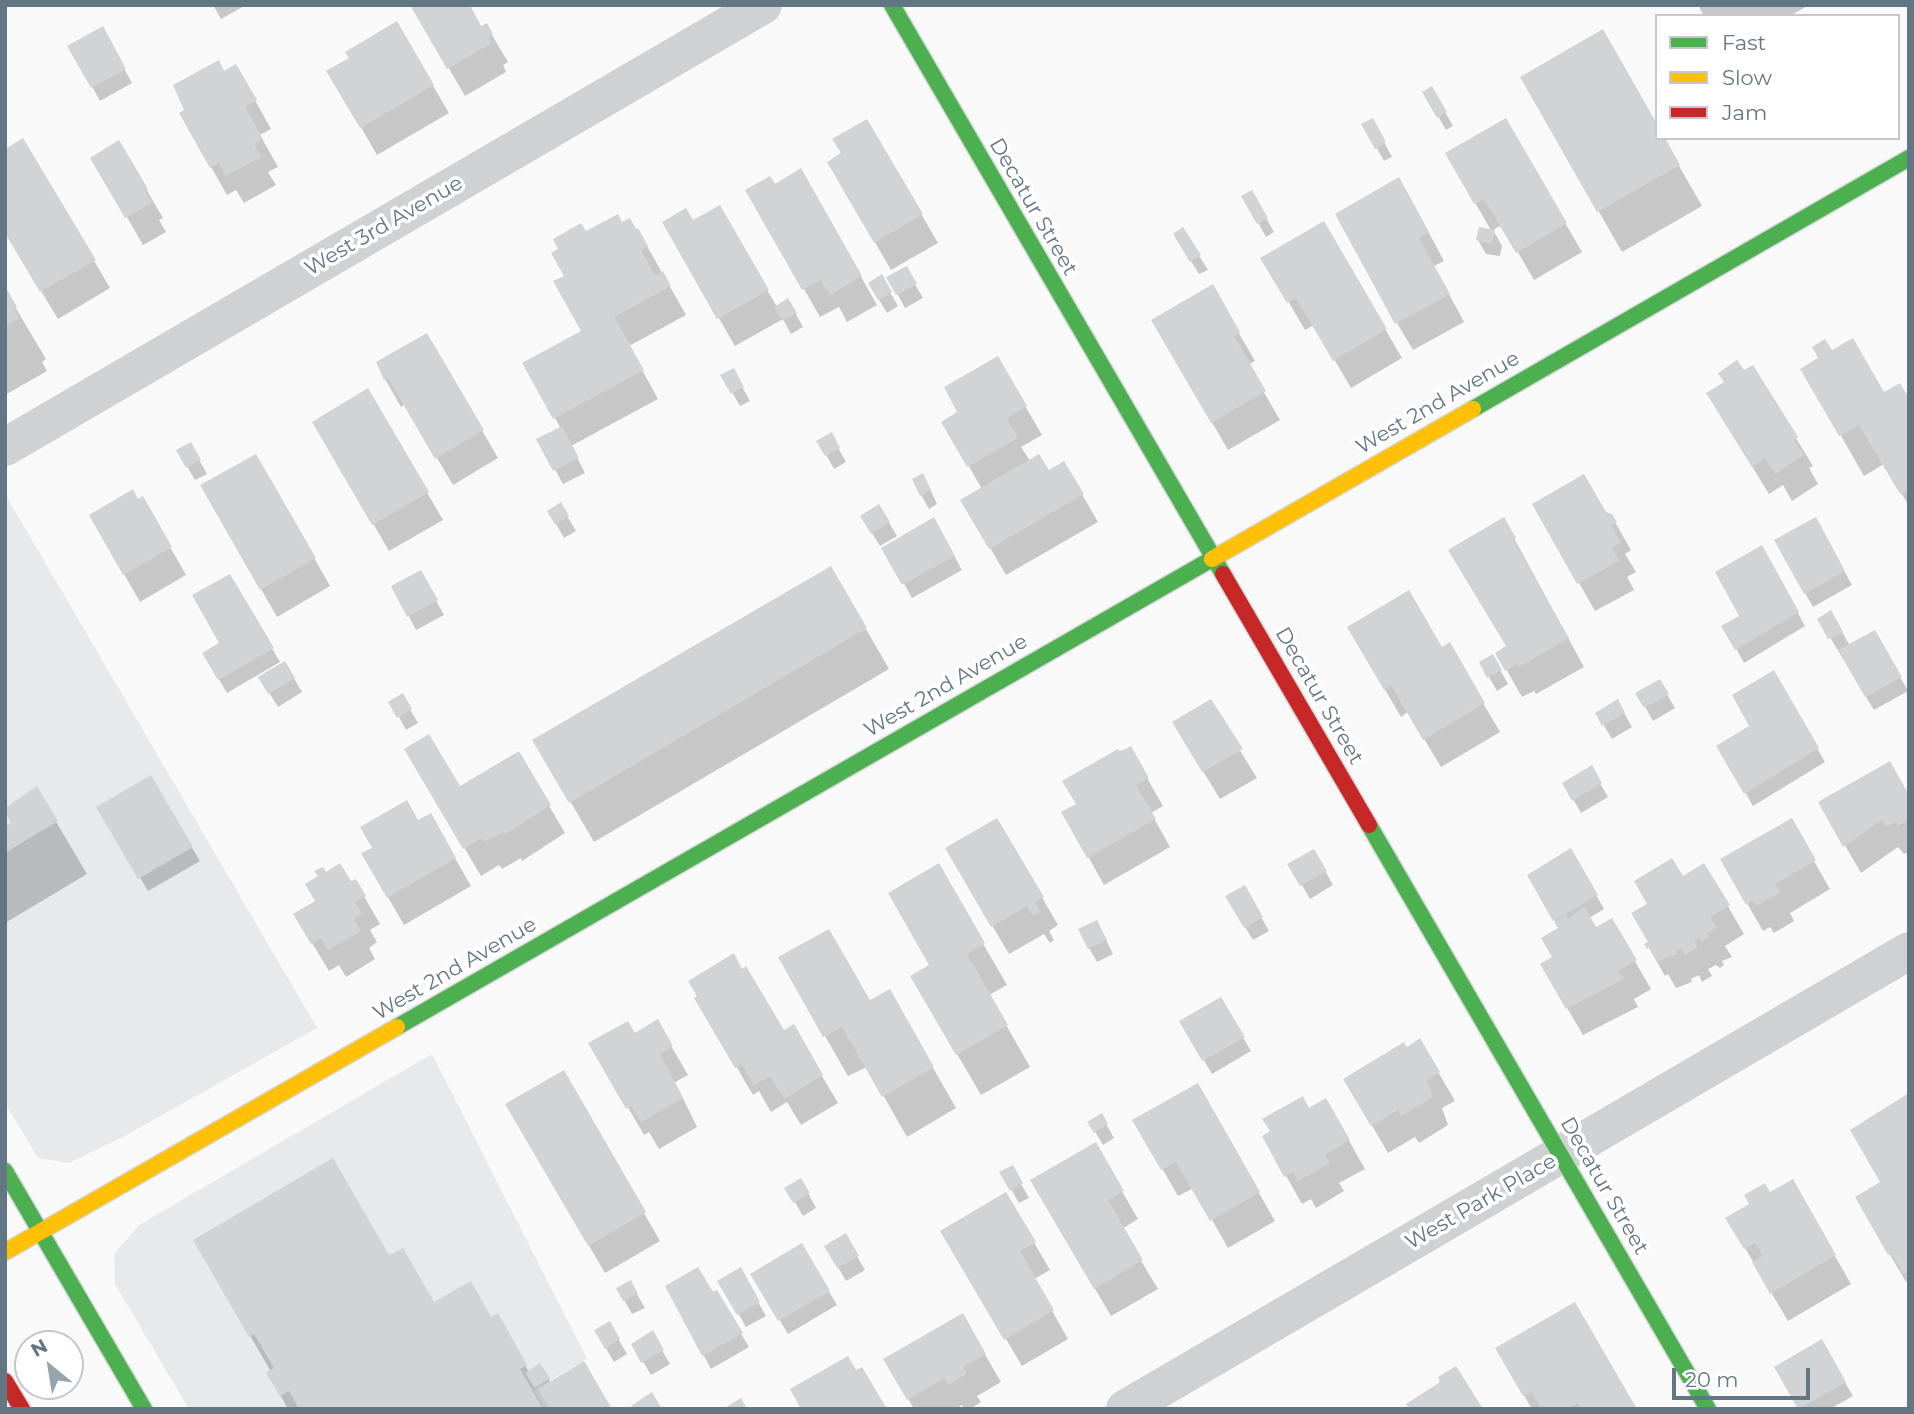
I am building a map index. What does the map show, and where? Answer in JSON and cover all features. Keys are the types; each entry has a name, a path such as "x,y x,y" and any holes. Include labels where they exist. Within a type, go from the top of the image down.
{"street":[{"name":"West 3rd Avenue","path":"5,447 763,5"},
{"name":"Decatur Street","path":"892,5 1563,1155 1708,1409"},
{"name":"West 2nd Avenue","path":"5,1252 1909,158"},
{"name":"West Park Place","path":"1125,1409 1909,951"},
{"path":"5,1171 144,1409"},
{"path":"5,1381 22,1409"}],"shaded area":[{"path":"5,494 317,1028 123,1137 69,1163 38,1158 5,1103"},
{"path":"432,1054 587,1359 534,1390 544,1409 189,1409 115,1284 114,1254 139,1225"}],"building":[{"path":"410,5 470,5 481,26 487,23 493,34 488,37 492,43 447,69"},
{"path":"397,21 434,85 360,128 326,71 349,58 345,52"},
{"path":"103,26 126,69 91,88 67,46"},
{"path":"1603,29 1655,120 1655,140 1666,140 1680,165 1597,212 1520,77"},
{"path":"219,60 224,71 236,64 257,100 245,107 263,139 254,144 261,157 226,176 219,163 210,168 179,113 184,110 173,85"},
{"path":"1432,86 1447,112 1437,118 1422,92"},
{"path":"1373,118 1386,142 1375,149 1361,124"},
{"path":"1506,118 1567,223 1516,253 1484,199 1474,204 1445,153"},
{"path":"867,119 923,214 874,243 827,162 841,153 832,139"},
{"path":"23,138 96,260 40,292 5,233 5,149"},
{"path":"119,140 148,189 145,191 152,203 125,218 90,158"},
{"path":"801,168 862,276 830,295 821,280 802,290 745,190 770,176 775,184"},
{"path":"1399,177 1429,232 1419,238 1450,294 1395,324 1335,214"},
{"path":"1252,190 1268,218 1257,224 1241,196"},
{"path":"720,205 769,290 717,319 662,222 686,208 693,220"},
{"path":"618,214 622,222 630,218 636,229 638,228 648,246 641,250 655,276 663,271 671,286 614,317 644,370 553,419 522,363 581,331 553,281 564,276 551,253 558,249 553,239 581,223 586,231"},
{"path":"1324,221 1387,329 1333,361 1296,298 1287,303 1260,258"},
{"path":"1183,227 1201,255 1190,262 1173,234"},
{"path":"1479,227 1495,230 1492,244 1476,240"},
{"path":"907,266 917,284 896,295 886,277"},
{"path":"882,274 892,292 878,300 868,283"},
{"path":"1213,284 1240,332 1234,336 1266,391 1211,423 1151,320"},
{"path":"5,286 17,307 14,309 19,318 5,326"},
{"path":"788,298 797,313 782,321 774,307"},
{"path":"427,333 484,430 435,459 388,378 384,380 376,362"},
{"path":"1853,338 1884,392 1900,383 1909,398 1909,489 1900,494 1859,425 1839,436 1800,369 1818,358 1812,347 1825,339 1832,350"},
{"path":"998,356 1027,406 1007,418 1018,438 967,467 941,422 957,412 944,387"},
{"path":"1737,360 1744,370 1753,365 1798,437 1794,440 1804,455 1775,474 1765,458 1752,467 1706,393 1724,382 1718,373"},
{"path":"734,368 744,387 731,394 720,375"},
{"path":"368,388 429,492 372,525 312,422"},
{"path":"562,426 579,458 553,471 536,439"},
{"path":"832,432 840,448 825,456 816,441"},
{"path":"191,442 201,460 186,468 176,450"},
{"path":"256,454 316,558 260,590 200,485"},
{"path":"1039,454 1049,470 1064,461 1084,494 989,549 960,500"},
{"path":"923,473 931,490 920,496 912,479"},
{"path":"1584,474 1606,512 1612,514 1617,522 1611,525 1621,543 1612,548 1619,561 1577,584 1532,504"},
{"path":"133,489 138,499 143,496 172,547 123,575 89,515"},
{"path":"561,502 569,516 555,525 547,511"},
{"path":"879,504 890,522 871,534 860,516"},
{"path":"934,517 955,556 902,585 881,548"},
{"path":"1504,517 1516,538 1513,540 1569,638 1519,667 1517,664 1505,671 1495,653 1506,646 1448,550"},
{"path":"1816,517 1845,571 1804,594 1774,540"},
{"path":"1762,545 1799,612 1735,650 1721,626 1739,616 1715,572"},
{"path":"831,566 867,628 569,803 532,740"},
{"path":"421,570 438,600 407,617 391,586"},
{"path":"230,574 274,648 218,680 202,653 219,643 192,595"},
{"path":"1409,590 1442,647 1450,642 1485,703 1423,740 1391,685 1384,690 1347,627"},
{"path":"1831,610 1843,632 1828,639 1817,619"},
{"path":"1875,630 1902,677 1865,697 1838,650"},
{"path":"1493,654 1502,670 1487,678 1479,662"},
{"path":"285,661 295,678 268,694 258,677"},
{"path":"1774,670 1819,748 1744,794 1716,746 1749,726 1732,695"},
{"path":"1660,679 1669,694 1644,708 1635,693"},
{"path":"403,693 412,709 397,718 388,702"},
{"path":"1211,699 1243,749 1202,772 1172,722"},
{"path":"1618,699 1625,713 1602,726 1595,713"},
{"path":"429,734 460,786 519,751 551,805 505,834 503,832 484,842 482,838 463,849 404,749"},
{"path":"1131,746 1149,778 1136,785 1156,819 1087,858 1061,812 1076,804 1062,781 1118,749 1120,752"},
{"path":"1890,761 1909,795 1909,819 1898,826 1896,822 1886,827 1882,820 1843,847 1818,802"},
{"path":"1592,765 1602,783 1572,801 1562,783"},
{"path":"151,775 193,847 138,879 96,807"},
{"path":"37,786 58,821 5,853 5,827 11,823 5,808"},
{"path":"407,800 418,820 431,813 456,858 387,898 361,853 372,848 360,827"},
{"path":"997,818 1044,897 1035,902 1040,912 1033,916 1027,906 991,927 945,848"},
{"path":"1792,818 1816,860 1775,884 1780,892 1756,906 1753,900 1746,905 1720,859"},
{"path":"1571,848 1598,895 1553,921 1527,875"},
{"path":"1314,849 1327,871 1300,886 1287,864"},
{"path":"1672,858 1683,876 1704,863 1730,905 1710,917 1717,928 1707,933 1709,936 1702,941 1700,937 1694,941 1698,947 1685,955 1681,948 1676,951 1678,954 1658,961 1650,947 1647,949 1644,944 1648,942 1631,913 1647,904 1634,881"},
{"path":"340,863 351,881 356,879 366,896 355,902 362,914 354,919 361,931 328,950 321,938 311,944 293,914 315,901 305,884 318,876 314,871 323,867 326,872"},
{"path":"939,863 985,943 967,954 1008,1025 956,1055 910,976 929,965 888,893"},
{"path":"1245,885 1263,917 1244,928 1225,896"},
{"path":"1584,906 1596,927 1612,918 1637,960 1618,971 1624,979 1566,1009 1540,964 1552,957 1541,938 1558,928 1554,922 1566,915 1568,919"},
{"path":"1097,920 1107,940 1088,949 1078,929"},
{"path":"829,929 870,1000 890,989 934,1067 882,1097 842,1027 823,1037 778,957"},
{"path":"734,953 742,969 746,966 784,1030 794,1024 823,1075 784,1099 770,1076 754,1085 742,1064 735,1068 694,998 697,996 688,981"},
{"path":"1221,997 1245,1037 1202,1061 1179,1021"},
{"path":"658,1019 673,1046 660,1054 683,1098 641,1122 631,1106 626,1109 588,1043 628,1021 635,1033"},
{"path":"1420,1038 1440,1072 1427,1080 1433,1097 1401,1116 1398,1110 1371,1126 1343,1079 1404,1042 1407,1047"},
{"path":"564,1070 646,1212 588,1246 505,1104"},
{"path":"1198,1083 1260,1192 1210,1221 1176,1162 1161,1170 1132,1120"},
{"path":"1909,1093 1909,1271 1903,1274 1891,1253 1888,1255 1855,1197 1880,1182 1850,1130"},
{"path":"1303,1096 1309,1108 1326,1098 1350,1140 1325,1155 1330,1163 1298,1181 1293,1172 1284,1177 1262,1136 1270,1131 1262,1119"},
{"path":"1102,1113 1108,1124 1094,1133 1087,1122"},
{"path":"1096,1142 1124,1191 1108,1200 1143,1260 1094,1289 1030,1180"},
{"path":"333,1158 389,1255 403,1248 434,1302 471,1281 491,1317 498,1313 527,1365 520,1369 543,1409 299,1409 289,1391 280,1396 266,1373 274,1368 254,1334 249,1337 193,1240"},
{"path":"1013,1165 1023,1183 1010,1191 999,1172"},
{"path":"801,1178 810,1193 793,1203 784,1188"},
{"path":"1793,1179 1836,1255 1770,1294 1752,1262 1763,1256 1755,1243 1744,1249 1725,1218 1749,1204 1744,1195 1765,1183 1770,1192"},
{"path":"1006,1192 1036,1242 1020,1251 1054,1310 1004,1340 940,1231"},
{"path":"846,1233 859,1256 837,1268 824,1246"},
{"path":"802,1243 830,1291 778,1321 750,1274"},
{"path":"698,1267 713,1292 717,1290 743,1333 702,1356 665,1286"},
{"path":"741,1267 760,1302 737,1315 717,1281"},
{"path":"631,1280 638,1294 623,1301 616,1288"},
{"path":"1575,1302 1637,1409 1581,1409 1577,1403 1568,1409 1541,1409 1532,1392 1523,1396 1495,1348"},
{"path":"963,1313 986,1354 963,1367 967,1374 948,1385 944,1378 907,1400 883,1359"},
{"path":"610,1321 620,1339 605,1349 594,1330"},
{"path":"653,1330 664,1350 641,1363 631,1344"},
{"path":"1822,1339 1846,1382 1798,1409 1774,1367"},
{"path":"848,1356 856,1370 862,1367 887,1409 801,1409 790,1389"},
{"path":"584,1361 612,1409 550,1409 538,1389"},
{"path":"540,1363 550,1378 535,1388 525,1373"},
{"path":"1456,1366 1483,1409 1409,1409 1406,1404 1440,1382 1438,1377"},
{"path":"652,1392 662,1409 632,1409 631,1406"},
{"path":"741,1398 747,1409 723,1409"}],"traffic: fast":[{"path":"892,5 1223,574"},
{"path":"1473,409 1909,158"},
{"path":"397,1027 1212,559"},
{"path":"1369,825 1708,1409"},
{"path":"5,1171 144,1409"}],"traffic: slow":[{"path":"1212,559 1473,409"},
{"path":"5,1252 397,1027"}],"traffic: jam":[{"path":"1223,574 1369,825"},
{"path":"5,1381 22,1409"}]}
